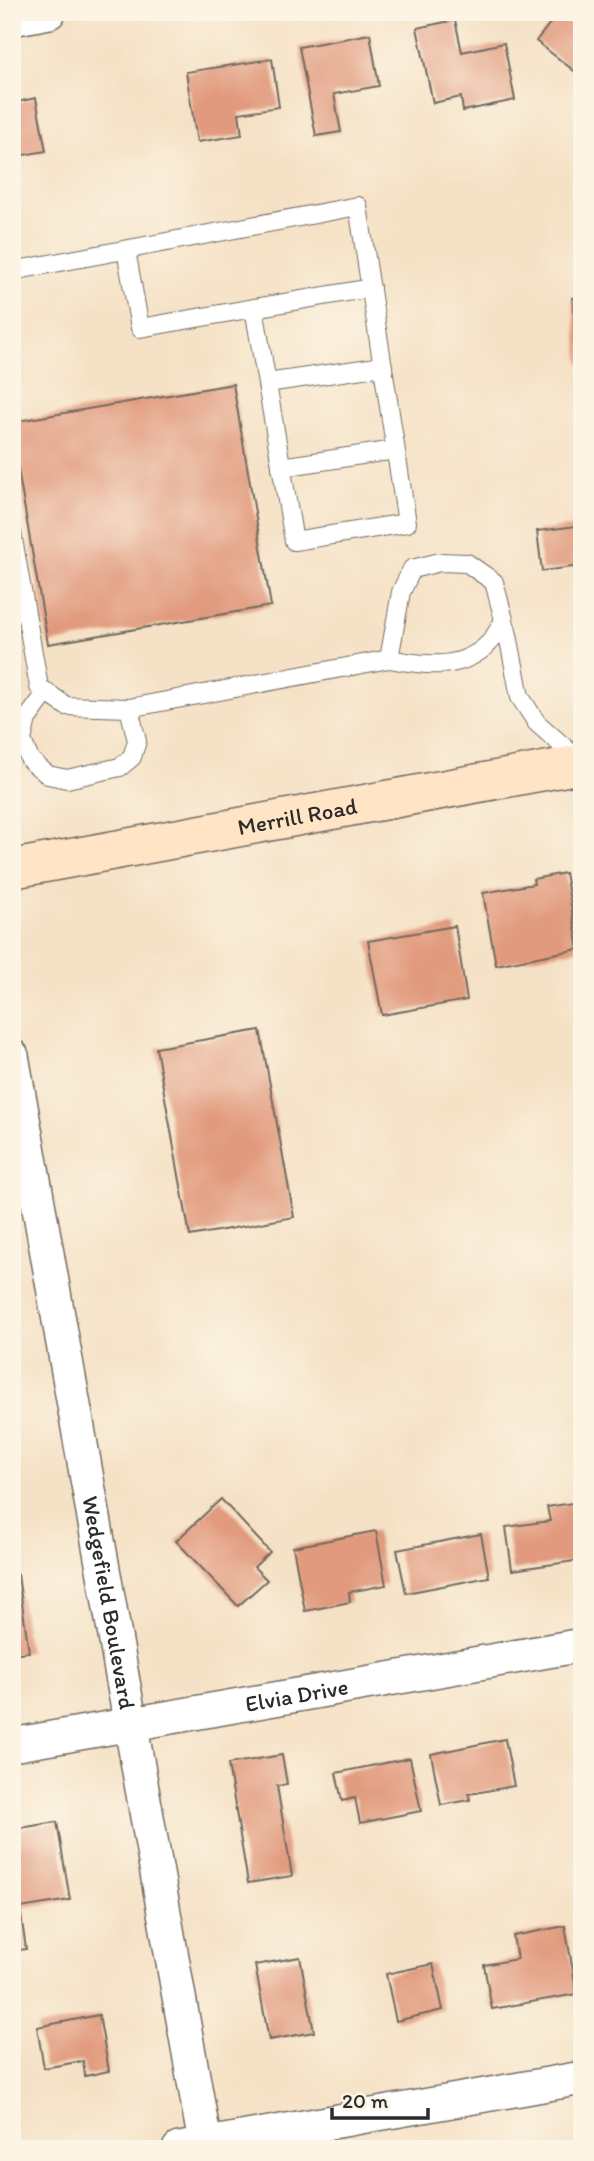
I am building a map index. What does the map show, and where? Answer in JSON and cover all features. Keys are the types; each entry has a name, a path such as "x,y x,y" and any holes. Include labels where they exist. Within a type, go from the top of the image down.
{"main road":[{"name":"Merrill Road","path":"12,869 582,764"}],"street":[{"path":"12,19 49,12"},
{"name":"Wedgefield Boulevard","path":"12,1056 130,1724 197,2147"},
{"name":"Elvia Drive","path":"12,1745 582,1645"},
{"path":"197,2147 582,2078"}],"lane":[{"path":"12,271 358,206 407,523 293,541 254,308"},
{"path":"126,250 141,328 371,288"},
{"path":"267,383 383,366"},
{"path":"281,467 396,450"},
{"path":"12,533 39,687 66,706 129,708 389,659 429,666 467,660 487,646 504,620"},
{"path":"389,659 401,592 412,569 440,562 467,563 494,582 520,697 537,723 582,764"},
{"path":"47,692 27,719 23,740 30,760 48,775 66,779 120,767 132,757 137,741 129,708"}],"building":[{"path":"559,12 582,12 582,77 536,41"},
{"path":"455,20 462,52 504,43 515,100 463,111 461,97 433,103 417,28"},
{"path":"370,34 379,86 334,94 341,132 316,136 299,47"},
{"path":"272,59 279,107 239,113 242,135 197,142 186,72"},
{"path":"36,98 46,151 12,157 12,103"},
{"path":"580,216 582,254 575,254"},
{"path":"582,297 582,364 580,364 572,298"},
{"path":"233,384 271,606 48,644 12,422"},
{"path":"576,526 581,566 542,571 537,531"},
{"path":"565,873 579,949 496,965 483,893 534,884 533,879"},
{"path":"455,926 467,1000 382,1015 368,941"},
{"path":"260,1030 294,1217 190,1236 156,1048"},
{"path":"221,1499 270,1552 254,1567 267,1580 238,1606 176,1541"},
{"path":"579,1502 582,1560 512,1570 506,1527 550,1521 547,1507"},
{"path":"376,1531 386,1585 349,1592 350,1602 305,1611 293,1547"},
{"path":"481,1534 489,1577 406,1593 397,1550"},
{"path":"18,1575 29,1652 12,1654 12,1576"},
{"path":"582,1729 582,1754 580,1754 576,1730"},
{"path":"505,1739 514,1786 469,1794 470,1800 441,1805 431,1754"},
{"path":"282,1755 287,1784 277,1786 292,1876 248,1883 228,1764"},
{"path":"410,1758 421,1811 360,1823 355,1798 342,1801 336,1773"},
{"path":"57,1822 70,1900 20,1908 26,1949 12,1951 12,1871 21,1870 14,1829"},
{"path":"565,1926 577,1994 492,2009 484,1965 517,1959 513,1936"},
{"path":"300,1957 314,2032 269,2040 255,1965"},
{"path":"433,1964 443,2010 396,2021 386,1974"},
{"path":"99,2015 109,2071 85,2076 83,2061 44,2068 37,2027"}]}
